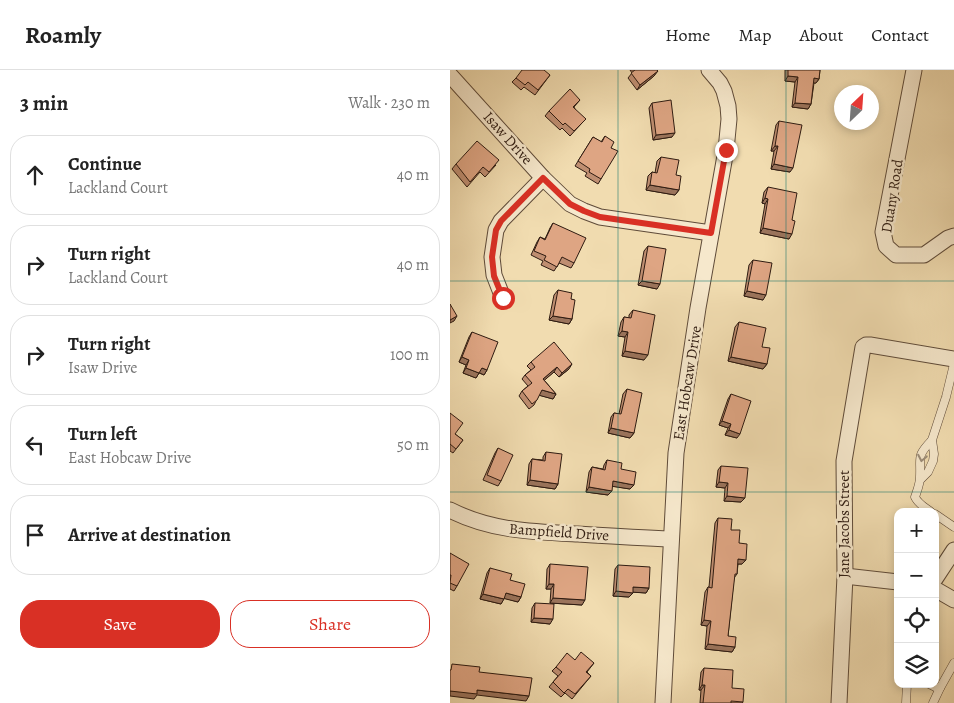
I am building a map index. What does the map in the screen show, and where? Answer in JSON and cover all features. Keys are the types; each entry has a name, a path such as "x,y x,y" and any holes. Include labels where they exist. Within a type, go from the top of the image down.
{"street":[{"name":"East Hobcaw Drive","path":"663,703 676,453 726,150 729,120 724,91 709,70"},
{"name":"Duany Road","path":"914,70 884,232 886,246 896,255 924,254 954,236"},
{"name":"Isaw Drive","path":"450,75 543,178 570,204 600,217 711,233"},
{"path":"503,298 494,276 492,257 496,230 501,221 543,178"},
{"name":"Jane Jacobs Street","path":"838,703 844,576 844,461 863,347 870,345 954,359"},
{"name":"Bampfield Drive","path":"450,510 496,527 534,532 671,539"},
{"path":"939,573 954,550"},
{"path":"844,576 894,582"},
{"path":"939,591 954,600"}],"lane":[{"path":"920,479 928,472 932,461 934,454 932,440 946,398 954,364"},
{"path":"927,508 916,498 920,479 922,450 932,440"},
{"path":"939,517 954,527"},
{"path":"934,703 954,662"},
{"path":"906,703 907,688"}],"building":[{"path":"522,70 544,70 550,75 538,90 528,82 525,85 516,78"},
{"path":"635,70 658,71 640,85 631,73"},
{"path":"788,70 820,70 819,79 814,78 811,104 795,103 798,77 788,76"},
{"path":"570,89 580,100 573,107 586,119 574,131 565,123 563,125 549,111"},
{"path":"671,100 675,133 656,135 652,103"},
{"path":"779,121 802,125 793,168 774,164 778,146 775,146"},
{"path":"605,136 614,142 611,148 618,151 601,179 589,172 590,169 578,161 593,137 602,142"},
{"path":"477,141 499,160 489,172 483,167 470,182 456,164"},
{"path":"661,157 679,160 676,175 681,176 679,190 650,185 652,172 657,173"},
{"path":"768,187 797,193 792,220 795,221 792,234 763,228 768,199 765,198"},
{"path":"553,223 586,238 574,263 562,257 557,267 544,260 546,256 534,251 540,237 545,240"},
{"path":"648,246 666,249 660,284 642,281"},
{"path":"753,260 772,263 766,295 747,291"},
{"path":"558,290 572,293 571,299 575,300 572,319 553,316"},
{"path":"450,304 457,316 450,320"},
{"path":"633,310 655,315 648,355 625,351 628,332 622,331 624,317 631,318"},
{"path":"739,322 766,328 762,347 770,348 767,364 731,357"},
{"path":"472,332 498,342 487,370 482,368 479,373 466,368 469,360 462,357"},
{"path":"554,342 572,364 562,373 557,367 543,379 556,394 542,390 537,400 532,404 522,391 532,383 525,375 535,367 531,362"},
{"path":"627,389 642,393 634,433 611,428 614,413 621,414"},
{"path":"731,394 751,401 740,434 729,430 731,424 722,421"},
{"path":"450,413 463,423 455,434 463,440 456,449 450,444"},
{"path":"498,448 513,455 501,481 487,475"},
{"path":"546,452 562,454 558,484 530,480 532,459 545,461"},
{"path":"607,460 622,463 621,469 636,472 634,485 613,481 612,491 589,487 592,467 605,470"},
{"path":"721,466 748,468 745,498 727,496 728,483 719,482"},
{"path":"718,518 732,519 731,530 740,530 739,543 747,544 746,560 738,559 737,574 735,574 728,636 736,637 735,647 708,644 711,621 704,620 708,587 712,588"},
{"path":"450,553 469,564 457,586 450,583"},
{"path":"550,564 588,567 585,600 553,598 554,584 549,584"},
{"path":"618,565 650,567 649,588 633,587 633,593 616,591"},
{"path":"490,568 512,574 510,580 525,584 521,597 506,593 504,599 483,594"},
{"path":"535,603 554,604 553,619 534,618"},
{"path":"581,652 594,663 586,672 591,676 575,694 568,689 564,693 553,682 562,672 556,667 567,653 575,660"},
{"path":"452,664 480,667 479,672 532,678 529,696 477,690 477,694 450,691 450,670"},
{"path":"704,668 733,670 732,688 744,689 743,702 703,703 705,685 702,685"}],"route":[{"path":"503,298 494,276 492,257 496,230 501,221 543,178 570,204 600,217 711,233 726,150"}]}
